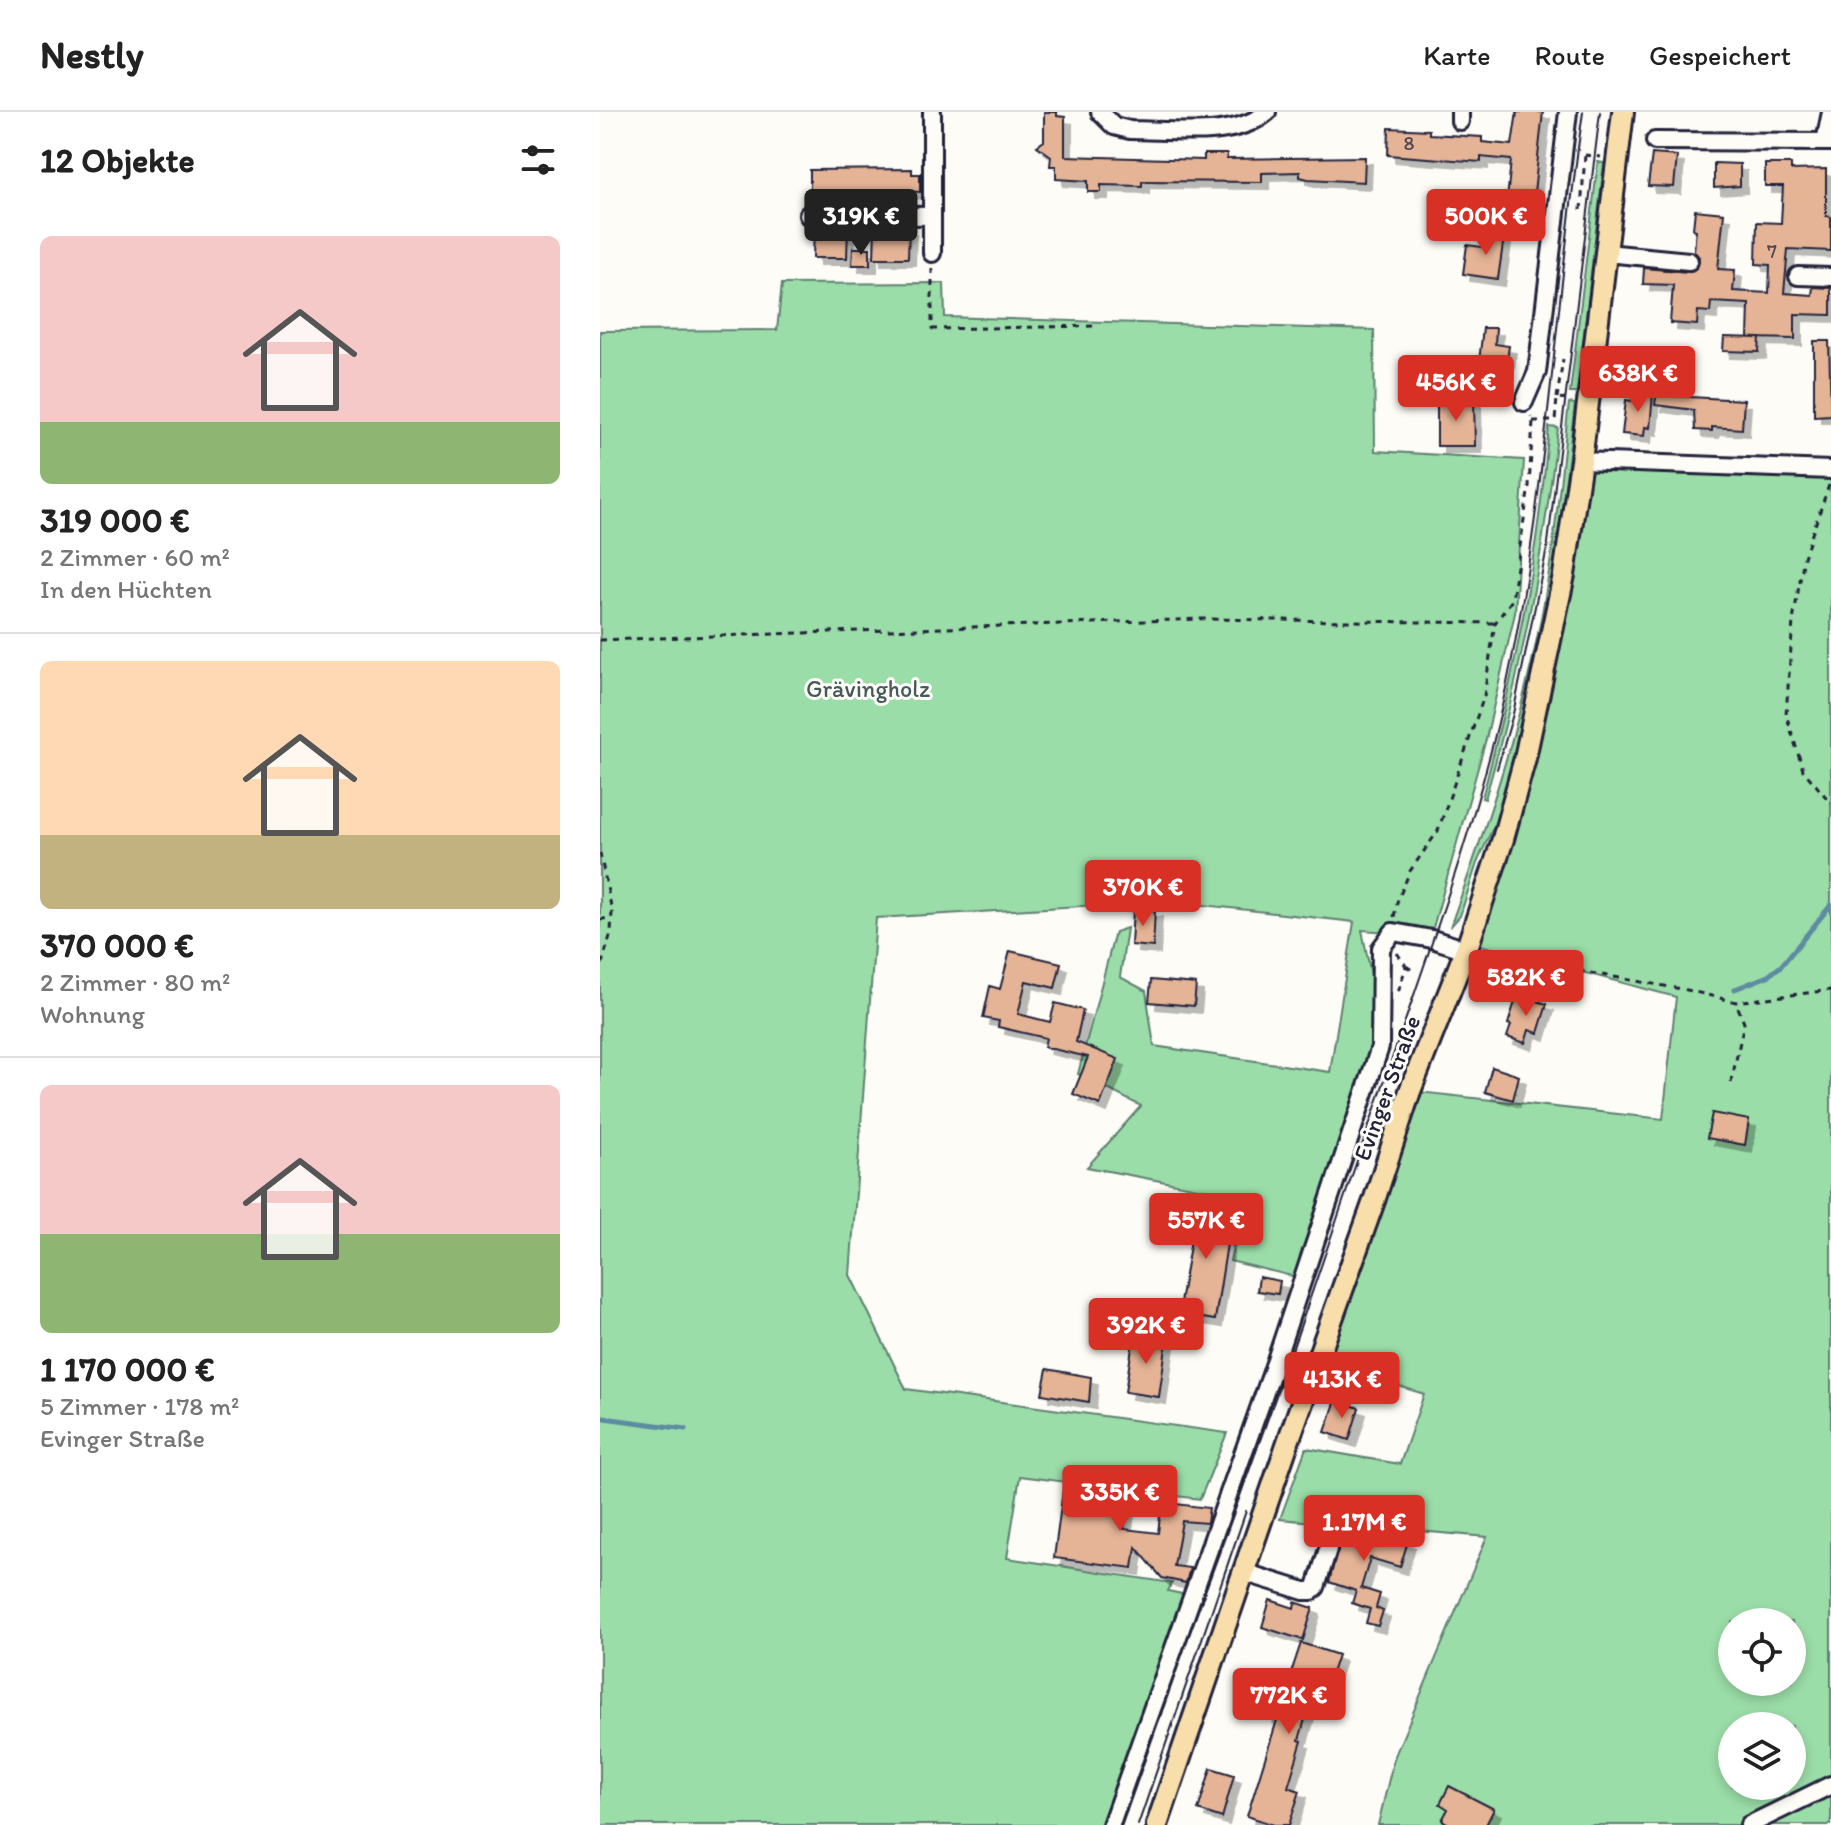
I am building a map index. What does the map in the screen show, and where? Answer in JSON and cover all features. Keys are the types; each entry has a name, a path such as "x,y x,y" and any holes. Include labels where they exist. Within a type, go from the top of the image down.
{"main road":[{"name":"Evinger Straße","path":"1157,1825 1410,1091 1467,950 1503,839 1539,698 1564,575 1581,461 1623,112"}],"street":[{"path":"932,112 932,253"},
{"path":"1100,112 1114,126 1130,130 1229,130 1249,125 1267,112"},
{"path":"1524,402 1537,372 1568,112"},
{"path":"1655,141 1828,142 1831,112"},
{"path":"808,215 932,216"},
{"path":"1606,253 1689,261"},
{"path":"1798,276 1831,277"},
{"path":"1581,461 1831,470"},
{"path":"1111,1825 1271,1375 1380,1047 1381,948 1393,932 1432,939 1467,950"},
{"path":"1243,1572 1312,1591 1328,1549"},
{"path":"1749,1825 1831,1785"}],"path":[{"path":"1563,153 1617,159"},
{"path":"1581,210 1585,155"},
{"path":"932,253 932,329 1096,326"},
{"path":"1557,398 1563,359"},
{"path":"1393,932 1397,902 1410,871 1438,831 1484,696 1495,623 1512,600 1519,565 1533,421 1524,402"},
{"path":"1533,421 1555,421"},
{"path":"1831,479 1804,557 1793,621 1786,714 1803,770 1831,803"},
{"path":"600,640 1203,619 1495,623"},
{"path":"600,853 611,917 611,933 600,970"},
{"path":"600,920 611,917"},
{"path":"1467,950 1687,990 1736,1002 1831,990"},
{"path":"1406,966 1414,971"},
{"path":"1731,1083 1744,1023 1736,1002"}],"green space":[{"path":"1598,162 1604,163 1577,393 1570,393"},
{"name":"Grävingholz","path":"944,283 945,317 1374,330 1375,451 1524,460 1515,613 1486,739 1431,935 1362,930 1377,1005 1375,1052 1300,1278 1230,1261 1245,1197 1087,1167 1141,1106 1078,1074 1115,932 1127,928 1120,977 1146,991 1154,1046 1330,1072 1354,922 1133,897 1109,898 1099,905 876,918 850,1275 906,1389 1227,1433 1200,1499 1020,1476 1007,1558 1172,1583 1168,1591 1187,1595 1108,1825 600,1825 600,331 777,330 782,284"},
{"path":"1569,403 1575,404 1555,568 1541,648 1500,812 1477,863 1460,916 1450,927 1497,789 1535,648 1551,556"},
{"path":"1549,427 1558,428 1538,569 1520,661 1485,799 1482,798 1524,614 1539,521"},
{"path":"1581,461 1831,470 1831,1825 1378,1825 1394,1758 1487,1537 1280,1519 1306,1448 1400,1464 1424,1394 1329,1364 1410,1091 1663,1119 1676,997 1469,942 1503,839"}],"building":[{"path":"1044,112 1057,112 1057,116 1065,117 1065,156 1204,160 1204,154 1227,154 1227,159 1365,157 1364,182 1308,179 1300,177 1300,172 1262,173 1262,182 1142,181 1142,186 1101,185 1101,192 1088,192 1088,181 1056,179 1056,166 1050,166 1051,156 1037,146 1044,141"},
{"path":"1517,112 1543,112 1530,229 1499,225 1502,199 1507,200 1511,160 1481,157 1481,162 1388,155 1389,128 1482,137 1482,142 1512,145"},
{"path":"1652,154 1677,156 1674,187 1648,186"},
{"path":"1714,163 1740,164 1740,186 1714,188"},
{"path":"1765,164 1791,164 1791,170 1826,169 1826,216 1831,217 1831,251 1788,249 1784,293 1812,295 1813,287 1831,288 1831,315 1795,314 1795,339 1748,338 1749,304 1711,302 1710,312 1698,311 1697,325 1670,323 1673,285 1643,284 1644,268 1688,272 1697,268 1699,257 1694,251 1696,230 1693,229 1695,210 1724,213 1718,269 1735,270 1733,291 1769,293 1770,265 1756,264 1757,222 1781,223 1783,186 1765,186"},
{"path":"912,169 912,174 920,174 920,192 902,191 902,199 810,199 810,170"},
{"path":"875,227 909,228 908,258 874,258"},
{"path":"814,228 848,229 847,258 813,258"},
{"path":"1492,228 1505,230 1498,279 1463,274 1467,245 1489,248"},
{"path":"853,248 870,248 870,265 852,265"},
{"path":"1483,328 1496,328 1495,344 1509,346 1504,382 1477,378"},
{"path":"1724,337 1760,338 1759,352 1723,351"},
{"path":"1814,341 1829,341 1831,415 1814,416"},
{"path":"1657,390 1672,392 1672,396 1744,400 1742,429 1712,427 1712,431 1695,430 1694,410 1655,405"},
{"path":"1634,391 1653,393 1650,428 1645,427 1644,436 1622,434 1626,400 1633,401"},
{"path":"1437,399 1474,399 1475,446 1437,446"},
{"path":"1133,909 1155,910 1153,947 1131,945"},
{"path":"1010,951 1061,963 1055,988 1026,981 1018,1014 1050,1022 1055,1003 1083,1010 1076,1042 1118,1059 1100,1105 1073,1094 1088,1057 1044,1047 1046,1038 998,1027 999,1021 983,1018 990,986 1000,989"},
{"path":"1151,980 1196,984 1194,1006 1149,1002"},
{"path":"1517,995 1547,1004 1538,1033 1529,1030 1525,1043 1507,1037"},
{"path":"1492,1067 1519,1076 1513,1100 1485,1092"},
{"path":"1712,1113 1749,1120 1745,1145 1707,1138"},
{"path":"1198,1200 1233,1206 1215,1320 1178,1314"},
{"path":"1259,1277 1280,1281 1278,1294 1257,1291"},
{"path":"1134,1335 1167,1340 1159,1397 1125,1392"},
{"path":"1047,1369 1091,1377 1089,1402 1042,1394"},
{"path":"1336,1400 1359,1408 1349,1440 1325,1432"},
{"path":"1063,1490 1112,1497 1113,1490 1129,1493 1124,1529 1158,1533 1160,1516 1176,1504 1209,1508 1207,1523 1182,1521 1174,1566 1190,1568 1186,1583 1162,1578 1136,1547 1133,1568 1054,1558"},
{"path":"1345,1522 1408,1541 1400,1567 1370,1558 1361,1588 1380,1594 1376,1608 1383,1611 1378,1626 1366,1623 1370,1609 1352,1603 1356,1591 1329,1582"},
{"path":"1270,1600 1294,1608 1295,1602 1313,1608 1303,1640 1262,1627"},
{"path":"1301,1643 1338,1655 1328,1685 1316,1681 1288,1787 1300,1791 1289,1825 1274,1825 1247,1816 1277,1720 1266,1716 1274,1689 1278,1691 1281,1683 1287,1685"},
{"path":"1211,1768 1234,1775 1222,1818 1198,1810"},
{"path":"1449,1786 1494,1809 1486,1825 1451,1825 1442,1820 1448,1809 1440,1804"}],"waterway":[{"path":"1735,989 1768,976 1781,966 1831,905"},
{"path":"604,1418 686,1429"}],"tram line":[{"path":"1120,1825 1305,1313 1446,900 1490,755 1517,633 1529,559 1583,112"},
{"path":"1497,769 1513,714 1548,543 1600,112"},
{"path":"1138,1825 1246,1511"}]}
